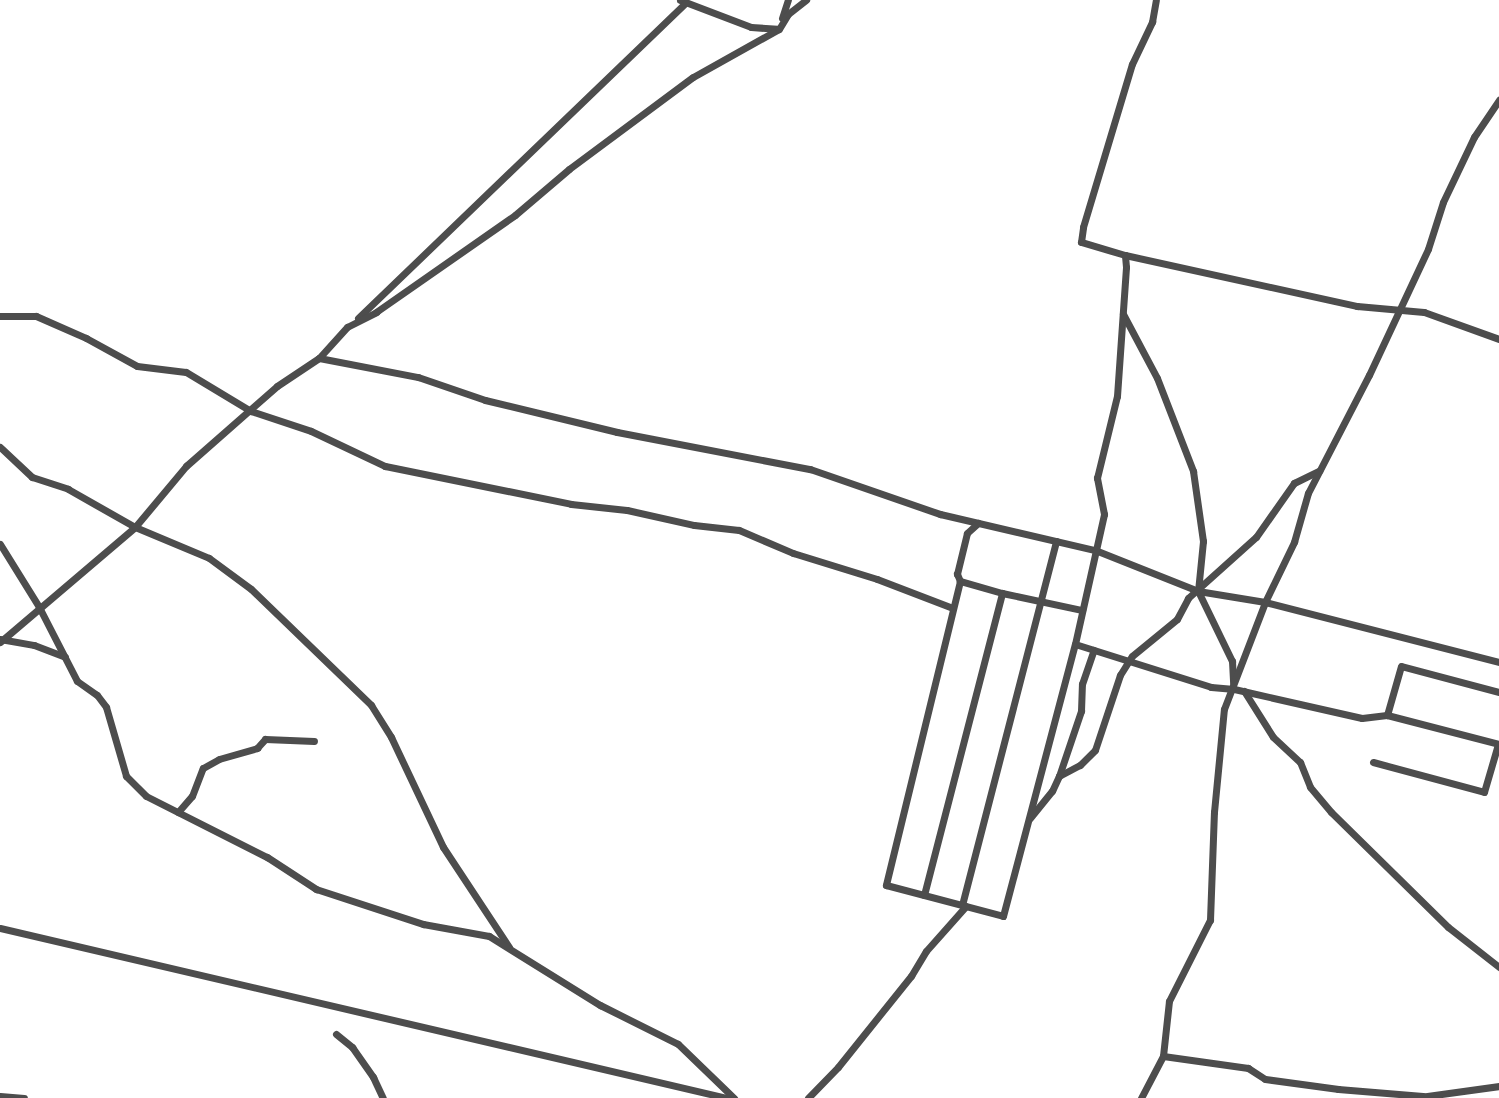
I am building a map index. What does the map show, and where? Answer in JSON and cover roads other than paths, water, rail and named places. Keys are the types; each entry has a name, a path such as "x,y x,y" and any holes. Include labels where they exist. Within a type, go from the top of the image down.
{"street":[{"path":"779,29 788,0"},
{"path":"351,325 376,312 515,215 569,168 693,77 779,29 788,14 806,0"},
{"path":"1156,0 1152,22 1132,64 1080,242 1126,255 1357,306 1424,312 1499,339"},
{"path":"1,640 135,527 186,466 251,411 277,386 318,358 683,1 751,26 779,29"},
{"path":"1141,1098 1163,1056 1169,1001 1210,920 1214,812 1224,709 1234,689 1265,602 1294,542 1308,493 1369,375 1428,249 1443,202 1474,137 1499,100"},
{"path":"978,523 967,533 957,574 960,581 886,885 1003,916 1075,644 1104,514 1098,478 1117,396 1126,255"},
{"path":"1123,314 1157,378 1193,471 1203,541 1198,591 1232,661 1234,689"},
{"path":"0,316 36,316 86,338 137,366 186,372 251,411 311,431 394,469 426,472 458,483 571,504 627,510 689,524 745,532 793,553 953,608"},
{"path":"318,358 418,377 485,400 617,432 810,469 940,514 1095,550 1198,591 1265,602 1499,662"},
{"path":"0,446 32,477 68,489 135,527 209,558 251,589 371,705 391,737 443,847 511,949"},
{"path":"1059,776 1080,765 1094,750 1120,675 1129,660 1148,640 1177,620 1188,598 1256,537 1294,484 1320,470"},
{"path":"808,1098 838,1067 910,976 926,951 964,905 1056,541"},
{"path":"0,544 39,607 77,681 97,695 106,707 126,776 146,796 267,857 316,888 423,924 476,932 511,949 600,1005 678,1044 734,1098"},
{"path":"960,581 1002,593 1082,610"},
{"path":"924,895 1002,593"},
{"path":"1,640 34,645 65,657"},
{"path":"1075,644 1211,687 1244,691 1362,718 1387,715 1499,744 1484,792 1373,762"},
{"path":"1028,820 1052,791 1059,776 1081,711 1082,684 1094,650"},
{"path":"1387,715 1401,666 1499,692"},
{"path":"1244,691 1273,737 1300,762 1310,787 1331,812 1448,927 1499,967"},
{"path":"178,812 192,796 203,768 219,759 257,748 265,739 314,741"},
{"path":"0,928 727,1098"},
{"path":"336,1034 352,1047 374,1077 383,1098"},
{"path":"1163,1056 1248,1068 1265,1079 1338,1090 1421,1097 1499,1086"},
{"path":"0,1096 24,1098"}]}
